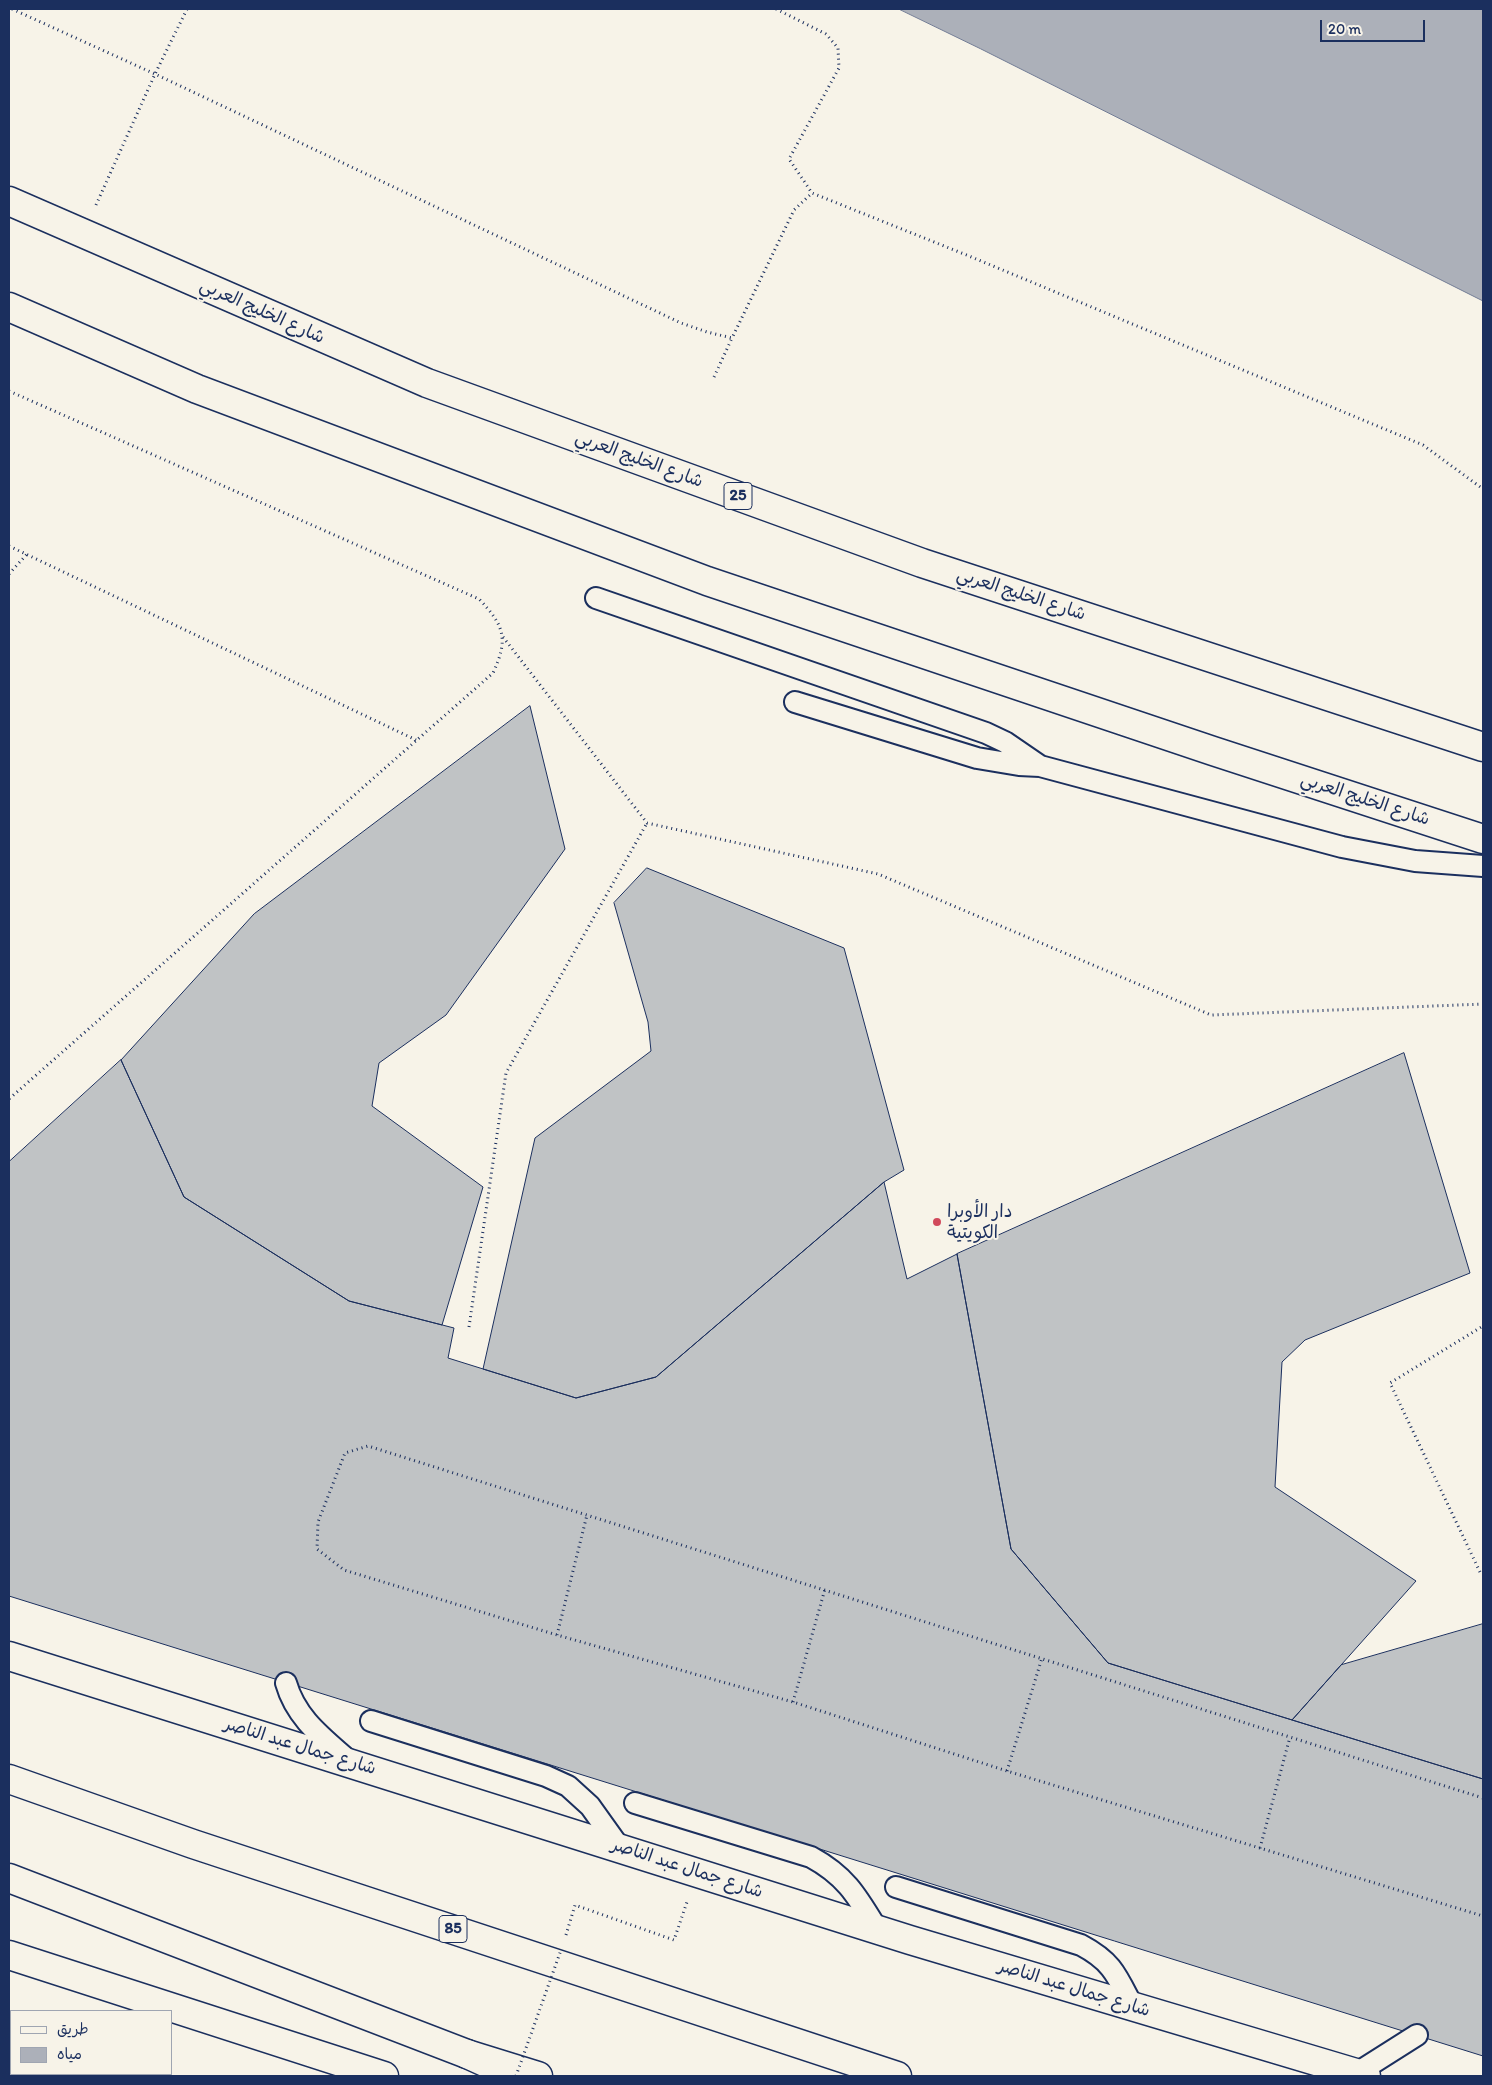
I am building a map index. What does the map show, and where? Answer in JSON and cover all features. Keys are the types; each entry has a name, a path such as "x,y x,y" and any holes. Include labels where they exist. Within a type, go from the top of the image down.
{"main road":[{"name":"شارع الخليج العربي","path":"9,201 427,383 922,563 1483,747"},
{"name":"شارع الخليج العربي","path":"9,307 197,389 707,581 1213,751 1483,839"},
{"name":"شارع جمال عبد الناصر","path":"9,1656 877,1929 1361,2075"},
{"name":"85","path":"9,1779 193,1844 897,2076"},
{"path":"9,1878 467,2054 516,2076"},
{"path":"9,1955 384,2076"},
{"path":"467,2054 538,2076"}],"lane":[{"path":"596,598 986,733 1005,742 1040,766"},
{"path":"796,702 977,758 1019,765 1040,766 1342,847 1415,861 1483,866"},
{"path":"286,1683 291,1699 301,1716 352,1763"},
{"path":"371,1721 546,1776 568,1786 590,1806 620,1848"},
{"path":"635,1803 811,1857 830,1867 853,1889 877,1929"},
{"path":"896,1887 1081,1946 1099,1955 1115,1972 1133,2007"},
{"path":"1361,2075 1417,2035"}],"path":[{"path":"12,9 155,74 681,323 732,338"},
{"path":"83,234 155,74 187,9"},
{"path":"776,9 826,34 838,48 838,68 788,159 812,194 978,260 1423,445 1483,489"},
{"path":"714,377 794,210 812,194"},
{"path":"9,391 479,599 496,617 503,637 647,822 878,874 1212,1015 1483,1004"},
{"path":"9,546 416,740"},
{"path":"9,574 27,554"},
{"path":"9,1099 493,672 501,656 503,637"},
{"path":"469,1327 506,1073 647,822"},
{"path":"1480,1572 1390,1383 1483,1326"},
{"path":"1483,1798 368,1446 345,1453 318,1522 317,1549 344,1570 557,1635 793,1702 1007,1771 1483,1916"},
{"path":"557,1635 586,1515"},
{"path":"793,1702 825,1589"},
{"path":"1007,1771 1042,1658"},
{"path":"1260,1848 1290,1737"},
{"path":"516,2076 575,1905 674,1940 698,1872"}],"water":[{"path":"899,9 1483,9 1483,301 981,49"}],"building":[{"path":"530,706 565,849 446,1015 379,1063 372,1106 483,1187 442,1325 349,1301 184,1197 121,1060 254,914"},
{"path":"647,868 844,948 904,1170 884,1182 656,1377 576,1398 483,1369 535,1138 651,1051 648,1022 614,903"},
{"path":"1404,1053 1470,1273 1305,1340 1282,1362 1275,1487 1416,1581 1292,1720 1108,1663 1011,1549 957,1254"},
{"path":"121,1060 184,1197 349,1301 454,1328 448,1358 576,1398 656,1377 884,1182 907,1279 957,1254 1011,1549 1108,1663 1483,1779 1483,2056 9,1596 9,1162"},
{"path":"1483,1624 1483,1779 1292,1720 1341,1665"}],"place":[{"name":"دار الأوبرا الكويتية","path":"937,1222"}]}
